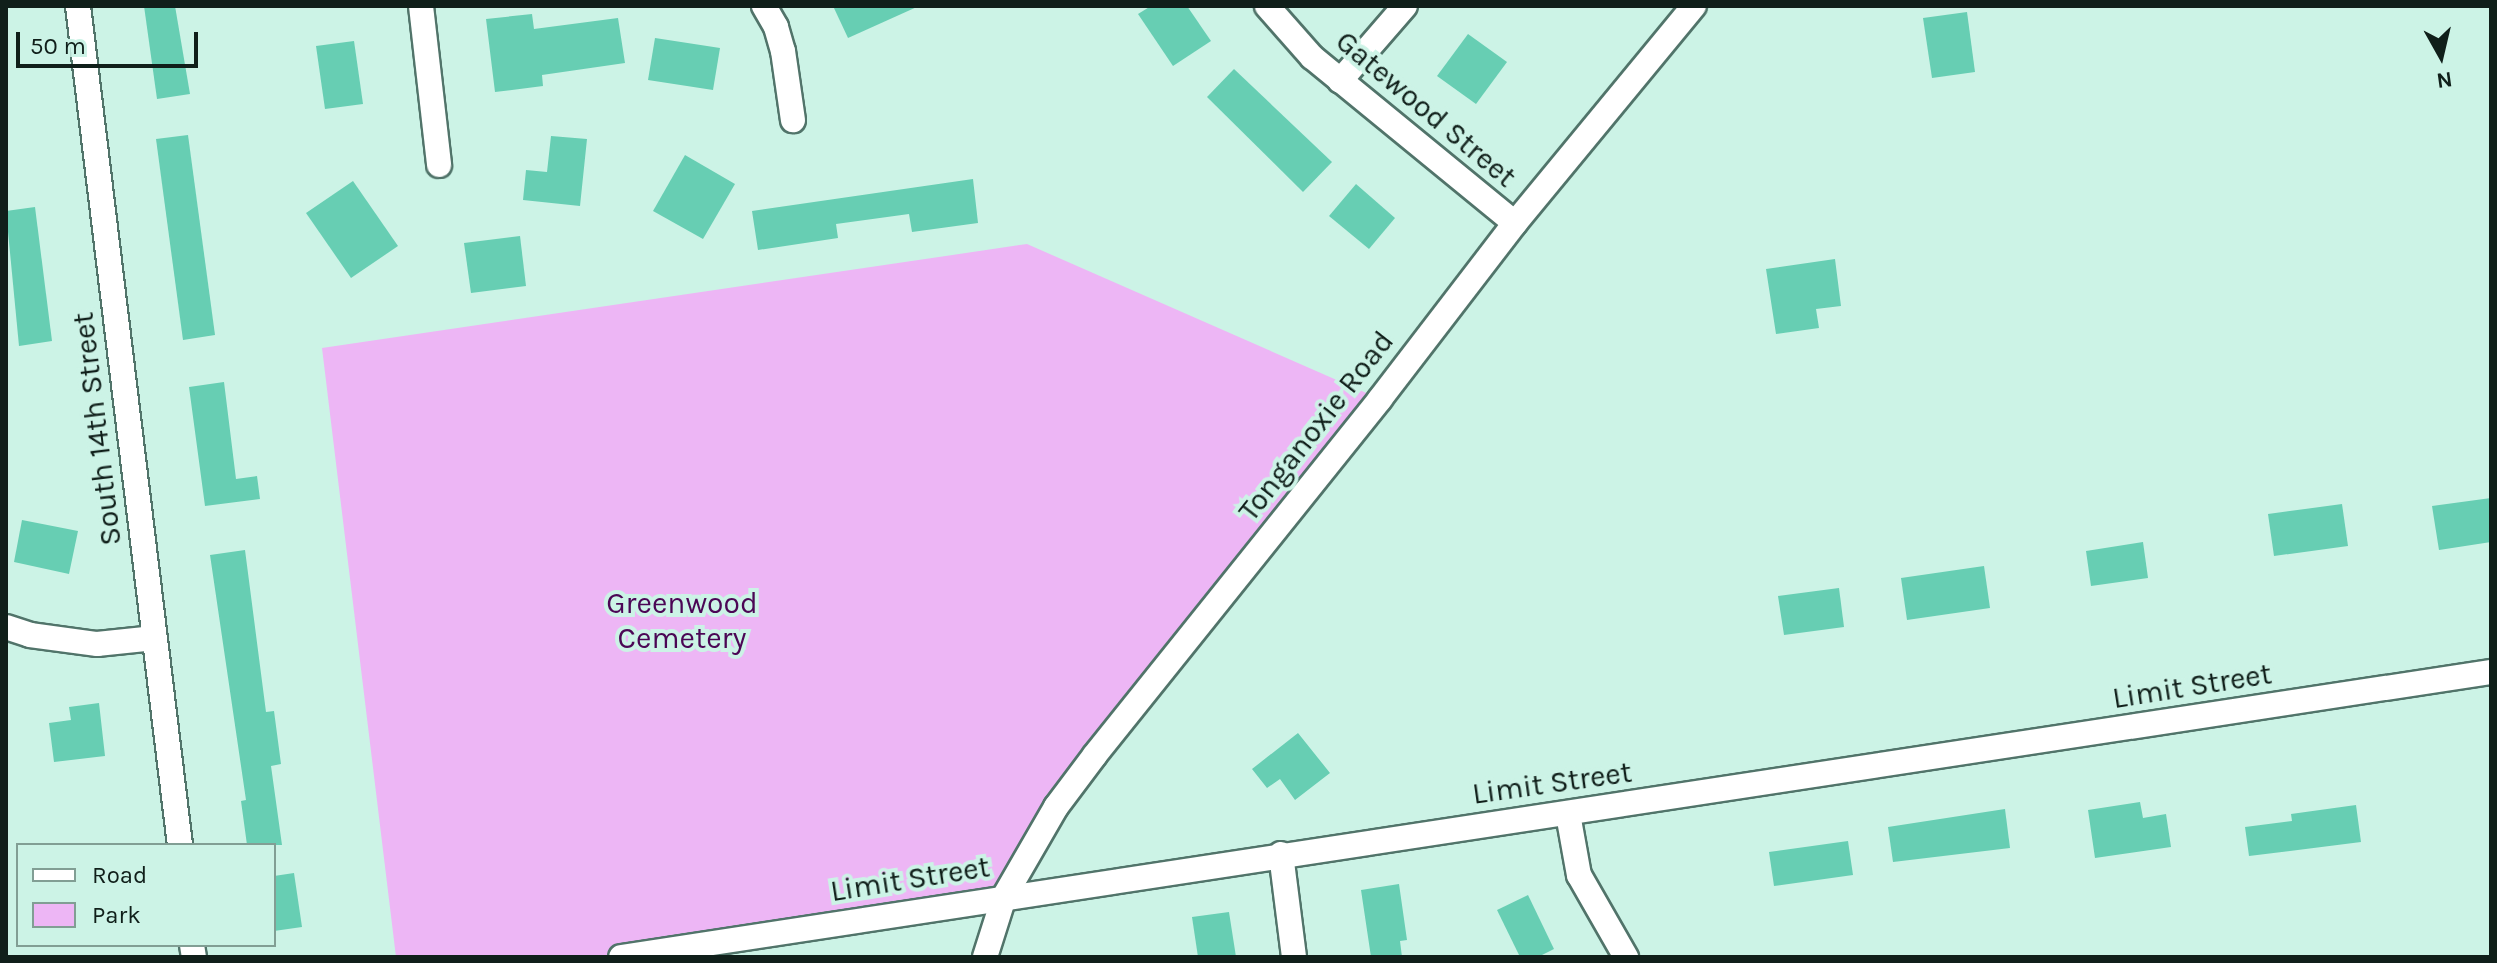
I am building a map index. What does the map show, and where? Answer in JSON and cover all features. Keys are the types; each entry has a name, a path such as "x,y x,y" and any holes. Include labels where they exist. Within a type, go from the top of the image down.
{"street":[{"name":"South 14th Street","path":"78,6 180,843"},
{"path":"421,6 439,165"},
{"path":"764,6 776,27 783,51 793,120"},
{"name":"Gatewood Street","path":"1267,6 1312,57 1515,223"},
{"path":"1340,81 1405,6"},
{"name":"Tonganoxie Road","path":"985,957 1004,897 1056,807 1380,399 1515,223 1694,6"},
{"path":"6,627 30,635 97,644 155,638"},
{"name":"Limit Street","path":"621,957 2491,672"},
{"path":"1568,814 1579,875 1626,957"},
{"path":"1281,854 1294,957"}],"green space":[{"name":"Greenwood Cemetery","path":"1027,244 1380,399 1095,755 1004,897 621,957 396,957 322,348"}],"building":[{"path":"144,6 175,6 190,94 157,99"},
{"path":"833,6 919,6 848,38"},
{"path":"1151,6 1187,6 1211,41 1173,66 1138,14"},
{"path":"1967,12 1975,72 1932,78 1923,18"},
{"path":"532,14 534,29 618,18 625,63 542,75 543,86 495,92 486,19"},
{"path":"1468,34 1507,62 1476,104 1437,76"},
{"path":"655,38 720,48 713,90 648,80"},
{"path":"354,41 363,104 325,109 316,46"},
{"path":"1234,69 1332,162 1303,192 1207,97"},
{"path":"188,135 215,335 183,340 156,139"},
{"path":"551,136 587,139 580,206 523,200 526,170 547,172"},
{"path":"685,155 735,184 703,239 653,211"},
{"path":"973,179 978,223 912,232 909,214 836,224 838,238 758,250 752,211"},
{"path":"353,181 398,246 351,278 306,213"},
{"path":"1356,184 1395,218 1369,249 1329,216"},
{"path":"35,207 52,341 19,346 6,211"},
{"path":"520,236 526,286 471,293 464,243"},
{"path":"1835,259 1841,306 1816,309 1819,328 1776,334 1766,269"},
{"path":"224,382 236,479 257,476 260,499 205,506 189,387"},
{"path":"2491,498 2491,542 2439,550 2432,506"},
{"path":"2342,504 2348,546 2274,556 2268,514"},
{"path":"22,520 78,531 69,574 14,562"},
{"path":"2143,542 2148,578 2091,586 2086,551"},
{"path":"245,550 266,712 274,711 281,764 271,766 282,845 247,843 241,801 246,800 210,555"},
{"path":"1984,566 1990,608 1907,620 1901,578"},
{"path":"1839,588 1844,627 1784,635 1778,596"},
{"path":"99,703 105,756 54,762 49,723 71,720 69,707"},
{"path":"1298,733 1330,773 1295,800 1280,779 1267,788 1252,769"},
{"path":"2140,802 2143,818 2166,814 2171,847 2095,858 2088,810"},
{"path":"2356,805 2361,842 2249,856 2245,827 2292,821 2291,814"},
{"path":"2005,809 2010,848 1893,862 1888,827"},
{"path":"1848,841 1853,875 1774,886 1769,852"},
{"path":"294,873 302,927 276,931 276,876"},
{"path":"1399,884 1407,940 1400,941 1402,957 1371,957 1361,890"},
{"path":"1528,895 1554,949 1538,957 1520,957 1497,910"},
{"path":"1229,912 1236,957 1198,957 1192,917"}]}
